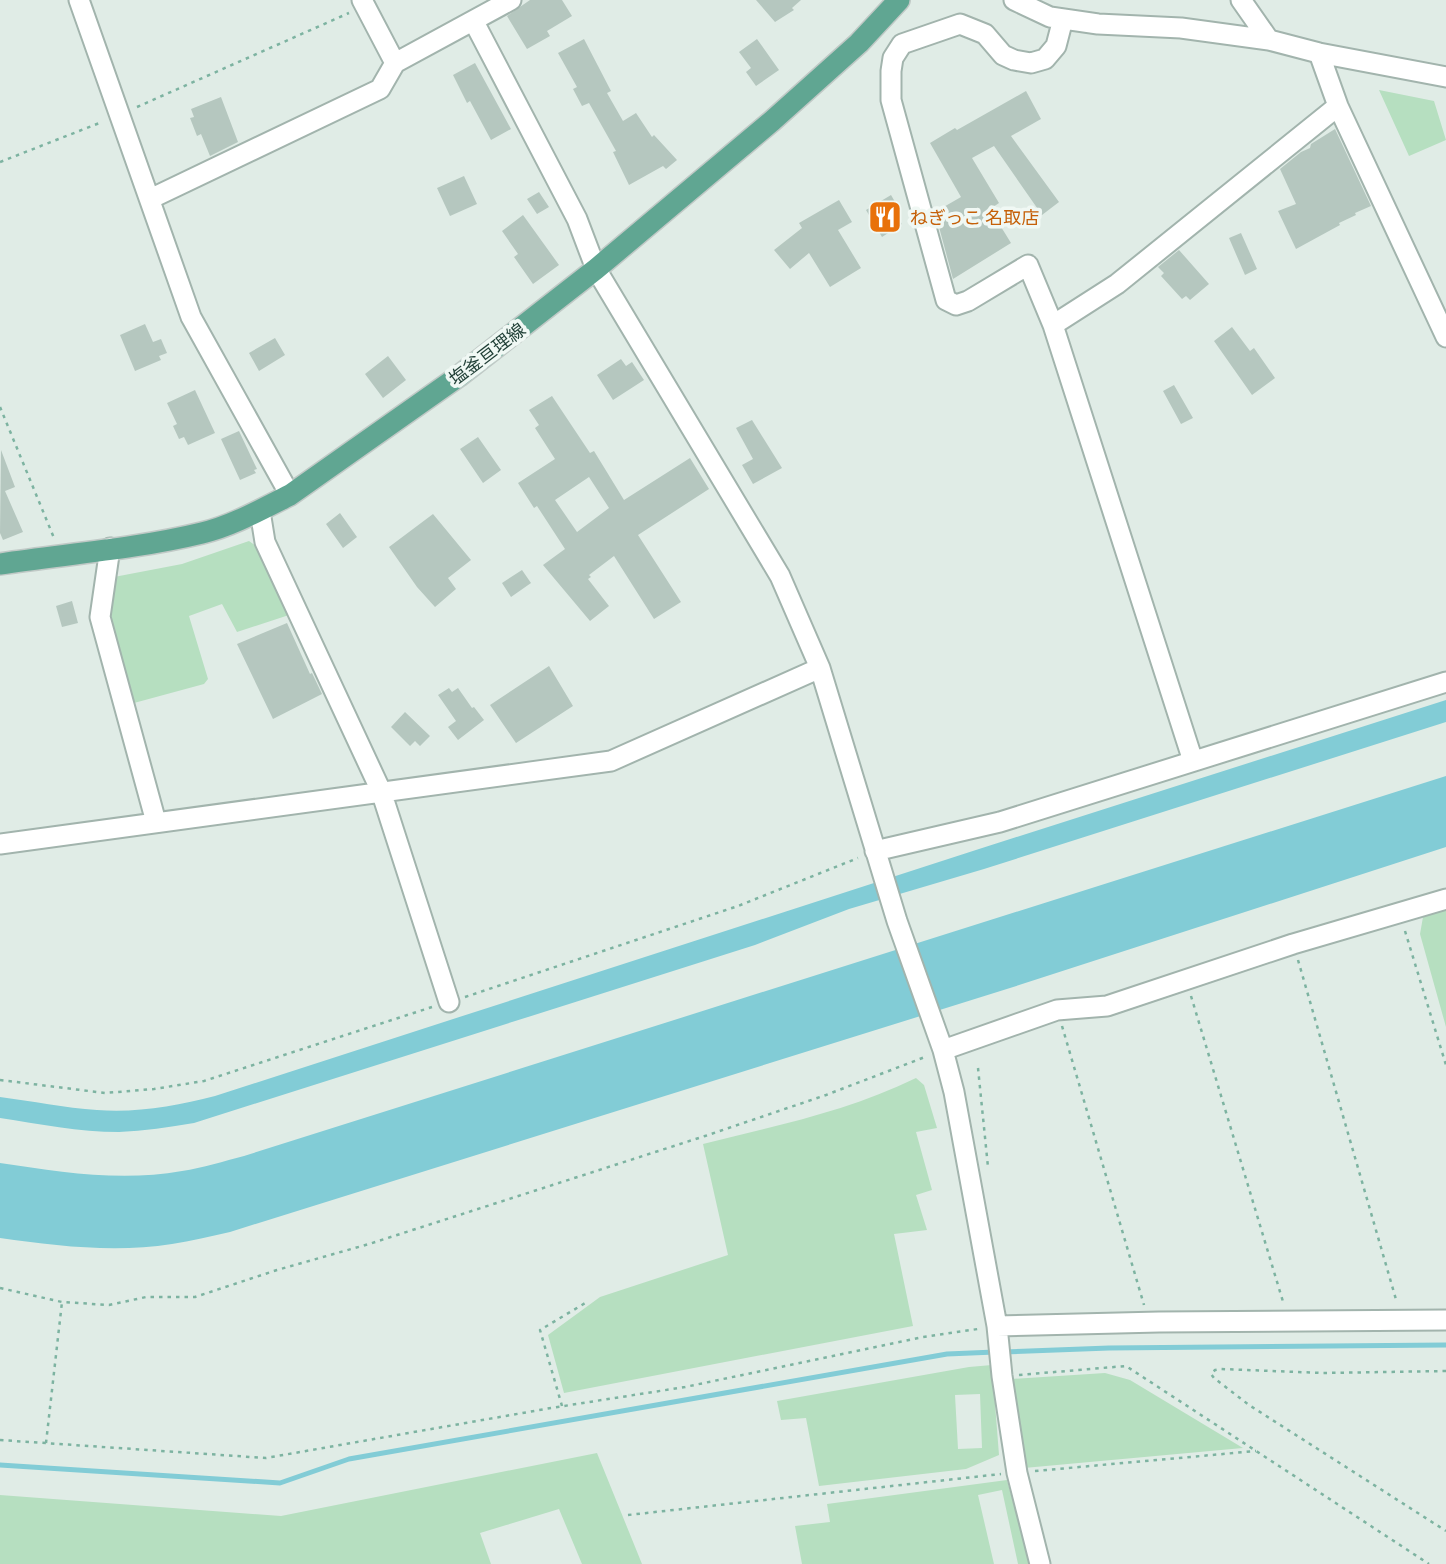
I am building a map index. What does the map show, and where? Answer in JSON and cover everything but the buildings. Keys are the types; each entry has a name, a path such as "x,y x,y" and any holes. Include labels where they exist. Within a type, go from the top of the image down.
{"main road":[{"name":"塩釜亘理線","path":"0,564 204,533 260,511 290,495 459,376 596,269 772,121 859,43 899,0"}],"street":[{"path":"79,0 191,317 290,495"},
{"path":"150,199 380,89 395,63 511,0"},
{"path":"1014,0 1050,17 1098,24 1181,28 1269,40 1319,53 1446,77"},
{"path":"1241,0 1269,40"},
{"path":"363,3 395,63"},
{"path":"1063,19 1056,46 1045,59 1031,63 1003,55 985,34 960,24 902,44 892,58 891,100 946,300 956,304 968,301 1028,265 1053,325 1194,761"},
{"path":"474,22 577,219 596,269 780,576 820,668 876,854 943,1050 954,1092 997,1331 1017,1473 1040,1564"},
{"path":"1319,53 1338,106 1446,337"},
{"path":"1053,325 1117,284 1338,106"},
{"path":"260,511 265,542 381,791 449,1002"},
{"path":"110,548 100,617 156,822"},
{"path":"0,844 611,761 820,668"},
{"path":"876,854 1000,822 1446,682"},
{"path":"943,1050 1058,1010 1107,1006 1293,944 1446,900"},
{"path":"997,1331 1149,1322 1446,1320"}],"path":[{"path":"0,162 119,115 363,3"},
{"path":"0,407 61,554"},
{"path":"1411,911 1405,930 1446,1065"},
{"path":"1293,944 1402,1320"},
{"path":"1185,979 1201,1023 1288,1320"},
{"path":"1058,1010 1149,1322"},
{"path":"0,1288 62,1302 109,1305 146,1297 195,1297 705,1136 826,1095 943,1050"},
{"path":"978,1068 988,1170"},
{"path":"562,1406 540,1330 587,1301"},
{"path":"46,1443 62,1302"},
{"path":"0,1440 266,1458 685,1387 930,1336 997,1331"},
{"path":"1001,1372 1126,1366 1429,1564"},
{"path":"1446,1371 1323,1373 1221,1369 1212,1374 1249,1405 1446,1531"},
{"path":"628,1515 1017,1473 1256,1451"}],"green space":[{"path":"1379,90 1434,101 1446,140 1409,156"},
{"path":"249,541 256,546 289,615 237,632 222,604 189,616 208,679 204,684 134,703 126,696 108,629 114,577 182,564"},
{"path":"1446,909 1446,1027 1420,934 1423,917"},
{"path":"916,1078 924,1085 937,1128 916,1132 932,1190 916,1195 927,1230 894,1234 913,1326 564,1393 548,1335 600,1297 728,1255 703,1144 838,1109"},
{"path":"992,1365 999,1455 966,1469 819,1486 806,1418 781,1420 777,1401","holes":["980,1394 982,1448 958,1449 955,1395"]},
{"path":"1105,1373 1130,1380 1243,1448 1024,1468 1011,1379"},
{"path":"597,1453 642,1564 582,1564 559,1509 480,1533 491,1564 0,1564 0,1495 281,1516"},
{"path":"1007,1480 1030,1564 1018,1564 1002,1490 978,1495 994,1564 802,1564 795,1526 830,1522 827,1504"}],"water":[{"path":"1446,700 1446,722 984,869 849,909 755,945 194,1123 138,1131 104,1132 0,1118 0,1097 112,1111 157,1108 215,1096"},
{"path":"1446,776 1446,847 1010,988 230,1232 172,1244 129,1248 64,1246 0,1238 0,1163 68,1172 136,1176 190,1170 244,1156"}],"waterway":[{"path":"1004,1352 1109,1348 1446,1345"},
{"path":"0,1465 280,1483 349,1459 947,1354 995,1352"}],"place":[{"name":"ねぎっこ 名取店","path":"885,217"}]}
